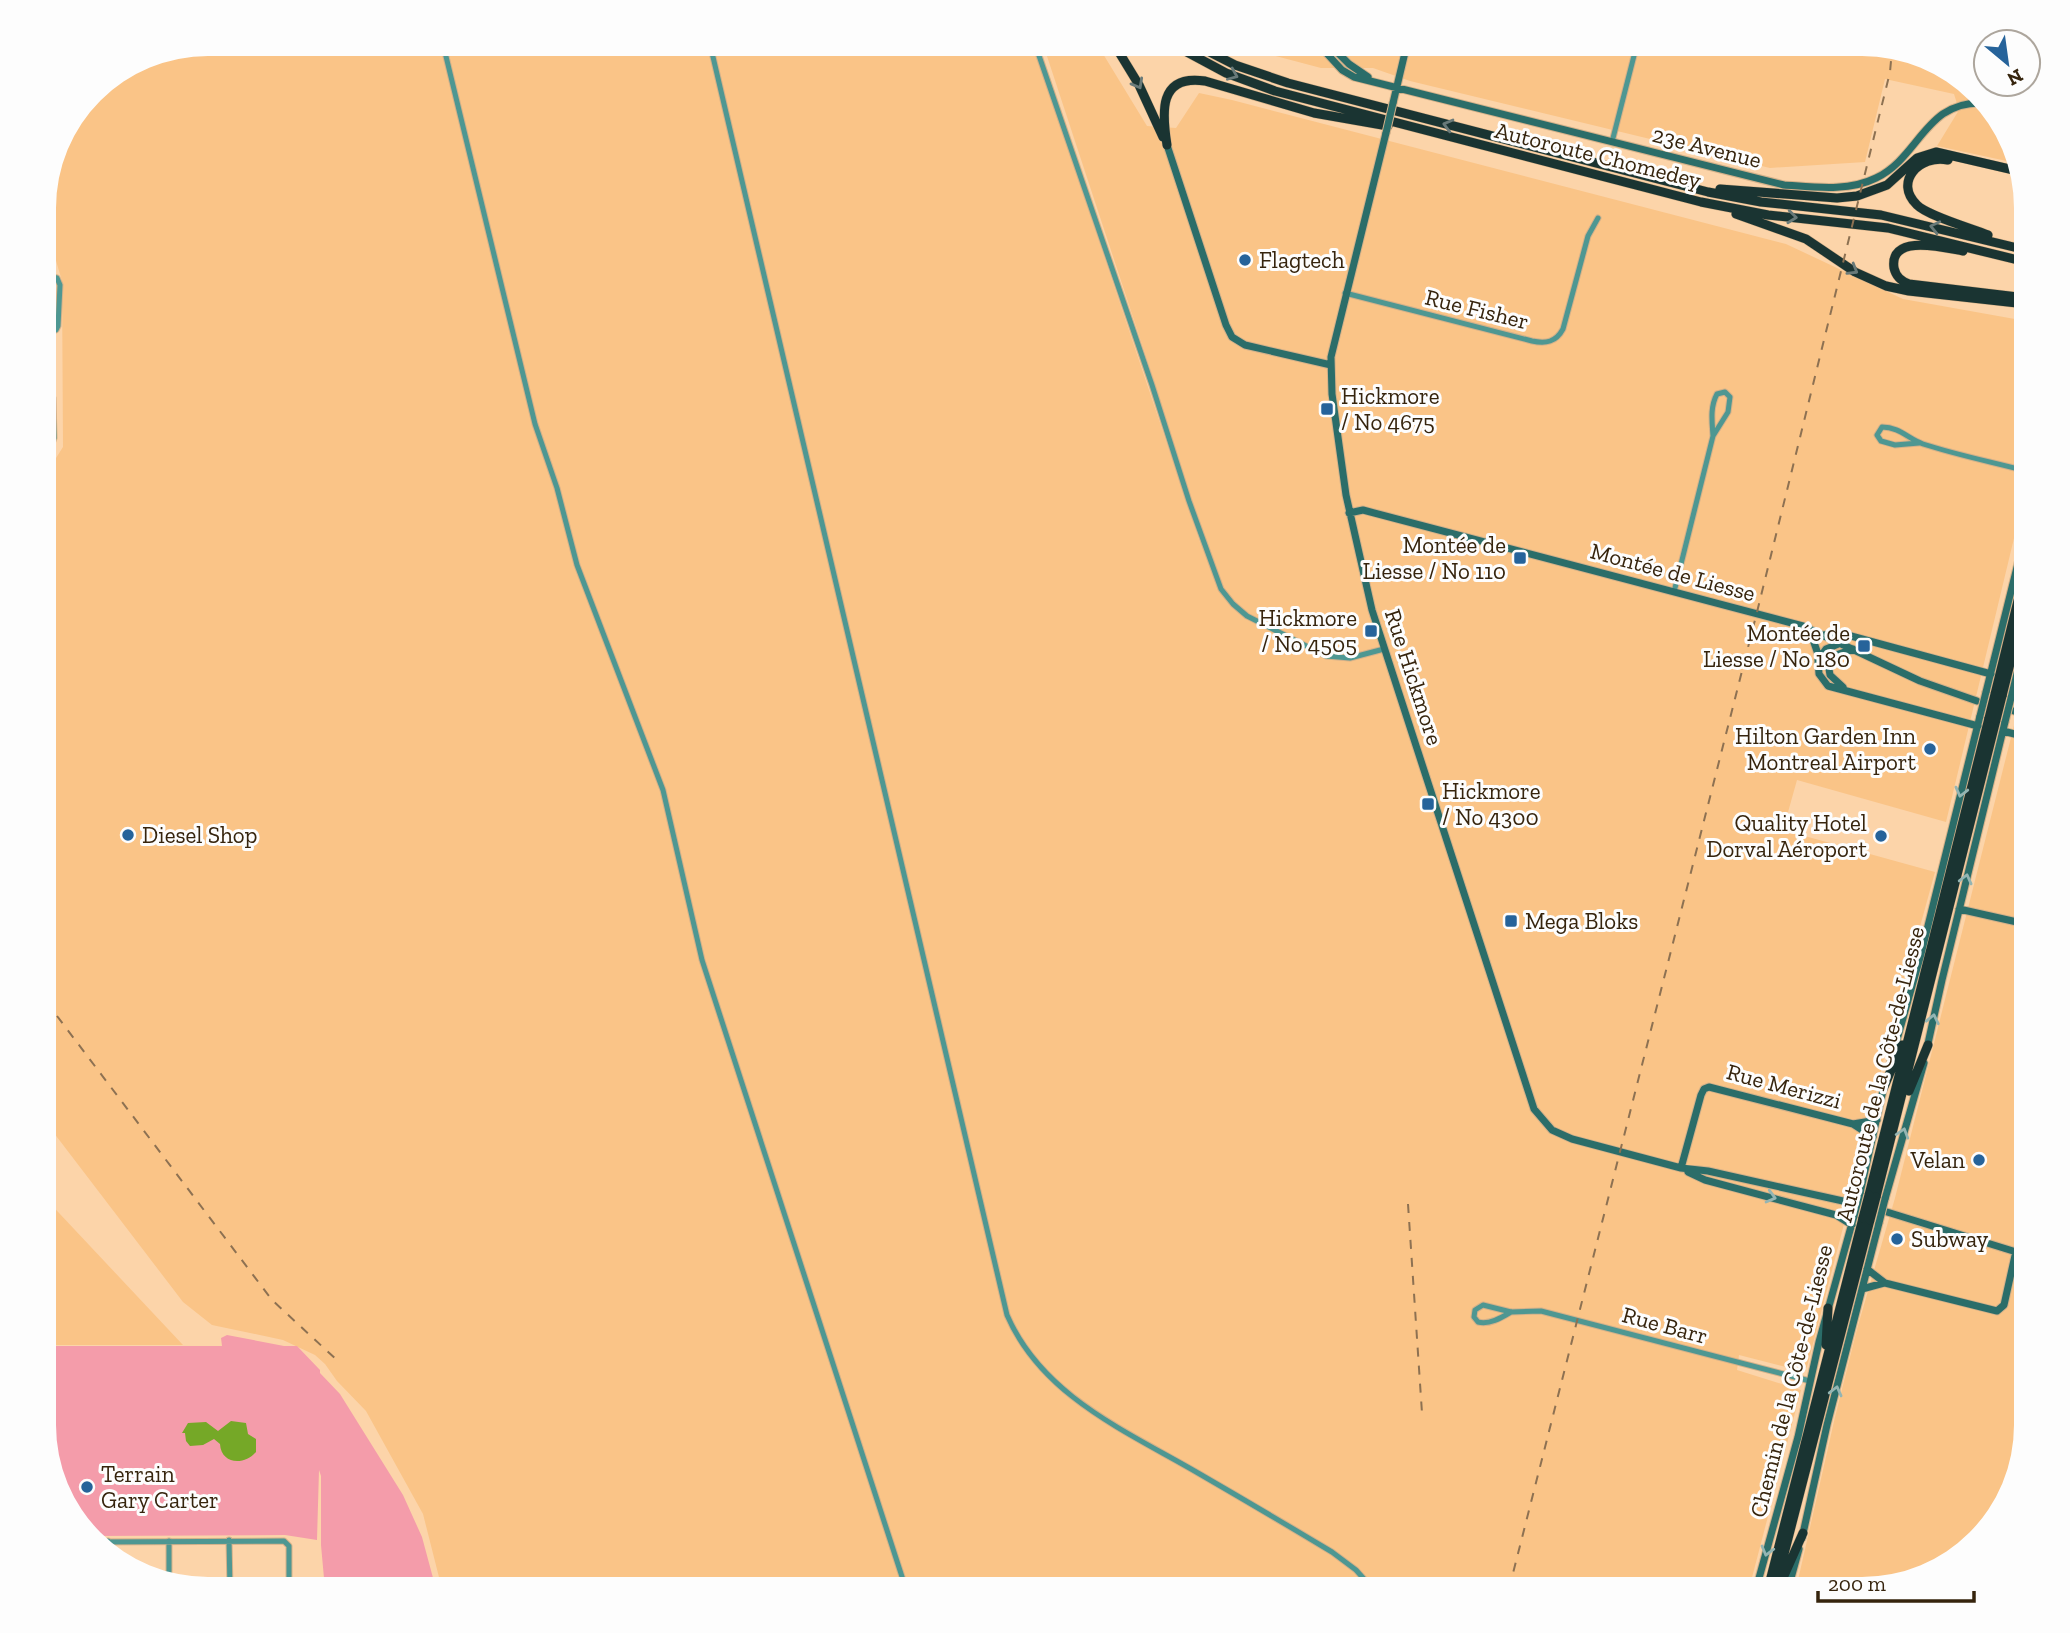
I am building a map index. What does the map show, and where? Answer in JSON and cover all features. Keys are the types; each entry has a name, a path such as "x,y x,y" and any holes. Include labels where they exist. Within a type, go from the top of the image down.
{"highway":[{"path":"1121,56 1139,85 1167,145"},
{"name":"Autoroute Chomedey","path":"1194,56 1226,73 1275,91 1701,202 1768,215 1888,228 2014,259"},
{"name":"Autoroute Chomedey","path":"1217,56 1235,65 1288,83 1680,185 1752,201 1889,217 2014,247"},
{"path":"1167,145 1163,115 1167,98 1179,85 1196,80 1205,80 1324,116 1450,137"},
{"path":"1680,185 1773,194 1852,197 1887,185 1917,158 1936,152 2009,169"},
{"path":"2010,175 1935,158 1915,168 1910,178 1909,190 1915,204 1924,210 2014,245"},
{"path":"1701,202 1799,236 1822,248 1855,272 1886,286 2014,303"},
{"path":"2003,256 1913,244 1898,253 1894,268 1899,279 1909,284 2014,297"},
{"name":"Autoroute de la Côte-de-Liesse","path":"1999,695 2014,624"},
{"name":"Autoroute de la Côte-de-Liesse","path":"1780,1577 1918,1004 2014,642"},
{"name":"Autoroute de la Côte-de-Liesse","path":"1873,1196 1894,1129 1992,719"},
{"path":"1883,1089 1918,1004"},
{"path":"1894,1129 1928,1045"},
{"name":"Autoroute de la Côte-de-Liesse","path":"1771,1577 1825,1366 1867,1219"},
{"path":"1825,1366 1828,1308"},
{"path":"1783,1577 1803,1533"}],"street":[{"path":"446,56 535,424 557,488 578,565 656,770 676,838 702,960 902,1577"},
{"path":"713,56 1007,1315 1028,1352 1050,1379 1067,1393 1107,1421 1332,1552 1362,1577"},
{"path":"1039,56 1204,545 1224,594 1247,615 1326,656 1350,659 1384,649"},
{"path":"1330,56 1345,72 1378,82"},
{"path":"1341,56 1378,82"},
{"name":"Rue Hickmore","path":"1404,56 1345,293 1331,365 1334,410 1349,513 1384,649 1534,1109 1547,1126 1560,1135 1681,1168"},
{"path":"1612,143 1634,56"},
{"name":"23e Avenue","path":"1378,82 1769,183 1812,187 1849,186 1872,180 1891,168 1932,123 1946,112 1972,104"},
{"path":"1167,145 1232,337 1241,344 1254,348 1331,365"},
{"name":"Rue Fisher","path":"1345,293 1532,341 1550,342 1557,338 1563,329 1588,236 1598,218"},
{"path":"56,278 59,281 56,330"},
{"path":"1674,592 1713,436 1729,408 1730,397 1725,392 1717,394 1713,402 1713,436"},
{"path":"1919,443 1903,432 1889,427 1881,428 1877,435 1881,441 1895,445 1919,443 2014,468"},
{"name":"Montée de Liesse","path":"1349,513 1363,510 1808,628 1936,688 1977,701"},
{"name":"Chemin de la Côte-de-Liesse","path":"1999,695 1991,674 2014,580"},
{"path":"1808,628 1819,657"},
{"path":"1824,635 1838,632 1991,674"},
{"path":"1841,643 1826,649 1819,657 1817,668 1823,681 1832,687 1978,726"},
{"path":"1846,690 1831,677 1828,664 1835,656 1853,649"},
{"name":"Chemin de la Côte-de-Liesse","path":"1873,1196 1873,1137 1883,1089 1921,954 1978,726 1992,719 1999,695 2014,684"},
{"name":"Chemin de la Côte-de-Liesse","path":"1791,1577 1867,1269 1867,1219 1928,1045 2003,732 1992,719"},
{"path":"2003,732 2014,734"},
{"path":"1959,909 2014,921"},
{"name":"Rue Merizzi","path":"1681,1168 1700,1095 1707,1087 1721,1088 1853,1124 1873,1137"},
{"name":"Rue Merizzi","path":"1853,1124 1877,1121"},
{"path":"1681,1168 1708,1171 1852,1203"},
{"path":"1681,1168 1705,1180 1836,1215 1852,1225"},
{"path":"1887,1212 2014,1250"},
{"name":"Chemin de la Côte-de-Liesse","path":"1759,1577 1852,1225 1867,1219"},
{"path":"1862,1289 1885,1283 1997,1311 2004,1305 2014,1263"},
{"path":"1867,1269 1885,1283"},
{"name":"Rue Barr","path":"1511,1312 1483,1324 1474,1317 1475,1310 1483,1305 1511,1312 1541,1311 1810,1381"},
{"path":"229,1540 230,1577"},
{"path":"110,1541 287,1542 288,1577"},
{"path":"169,1541 169,1572"}],"shaded area":[{"path":"198,56 1037,56 1202,548 1155,384 1047,56 1104,56 1147,126 1176,128 1199,93 1232,100 1786,244 1903,299 2014,319 2014,538 1946,822 1797,780 1783,830 1935,872 1871,1113 1867,1117 1863,1135 1864,1147 1807,1367 1798,1370 1739,1355 1737,1370 1801,1390 1752,1577 439,1577 423,1514 366,1411 315,1355 283,1340 212,1325 183,1302 56,1136 56,458 63,447 62,281 56,261 56,198 61,169 72,141 87,116 108,94 141,72 178,59"},
{"path":"1276,56 1872,56 1901,61 1920,68 1954,87 1983,116 2007,161 1937,146 1959,110 1954,94 1885,79 1865,162 1770,168 1410,81 1373,68 1321,68"},
{"path":"2014,726 2014,1425 2009,1464 1994,1501 1976,1525 1938,1557 1901,1572 1882,1576 1799,1577 1857,1329 1895,1198"},
{"path":"56,1210 183,1345 56,1345"},
{"path":"227,1335 297,1346 320,1370 340,1394 403,1495 422,1537 433,1577 324,1577 319,1470 317,1540 285,1535 105,1536 87,1517 64,1474 57,1445 56,1346 222,1346 221,1338"},
{"path":"231,1421 246,1423 248,1434 256,1439 256,1452 240,1461 224,1456 220,1444 214,1439 203,1445 190,1446 185,1433 182,1433 188,1423 206,1422 218,1431"}],"railway":[{"path":"1512,1577 1758,608 1891,59"},
{"path":"57,1016 272,1300 339,1362"},
{"path":"1408,1204 1422,1413"}],"place":[{"name":"Flagtech","path":"1245,260"},
{"name":"Hickmore / No 4675","path":"1327,409"},
{"name":"Montée de Liesse / No 110","path":"1520,558"},
{"name":"Hickmore / No 4505","path":"1371,631"},
{"name":"Montée de Liesse / No 180","path":"1864,646"},
{"name":"Hilton Garden Inn Montreal Airport","path":"1930,749"},
{"name":"Hickmore / No 4300","path":"1428,804"},
{"name":"Diesel Shop","path":"128,835"},
{"name":"Quality Hotel Dorval Aéroport","path":"1881,836"},
{"name":"Mega Bloks","path":"1511,921"},
{"name":"Velan","path":"1979,1160"},
{"name":"Subway","path":"1897,1239"},
{"name":"Terrain Gary Carter","path":"87,1487"}]}
